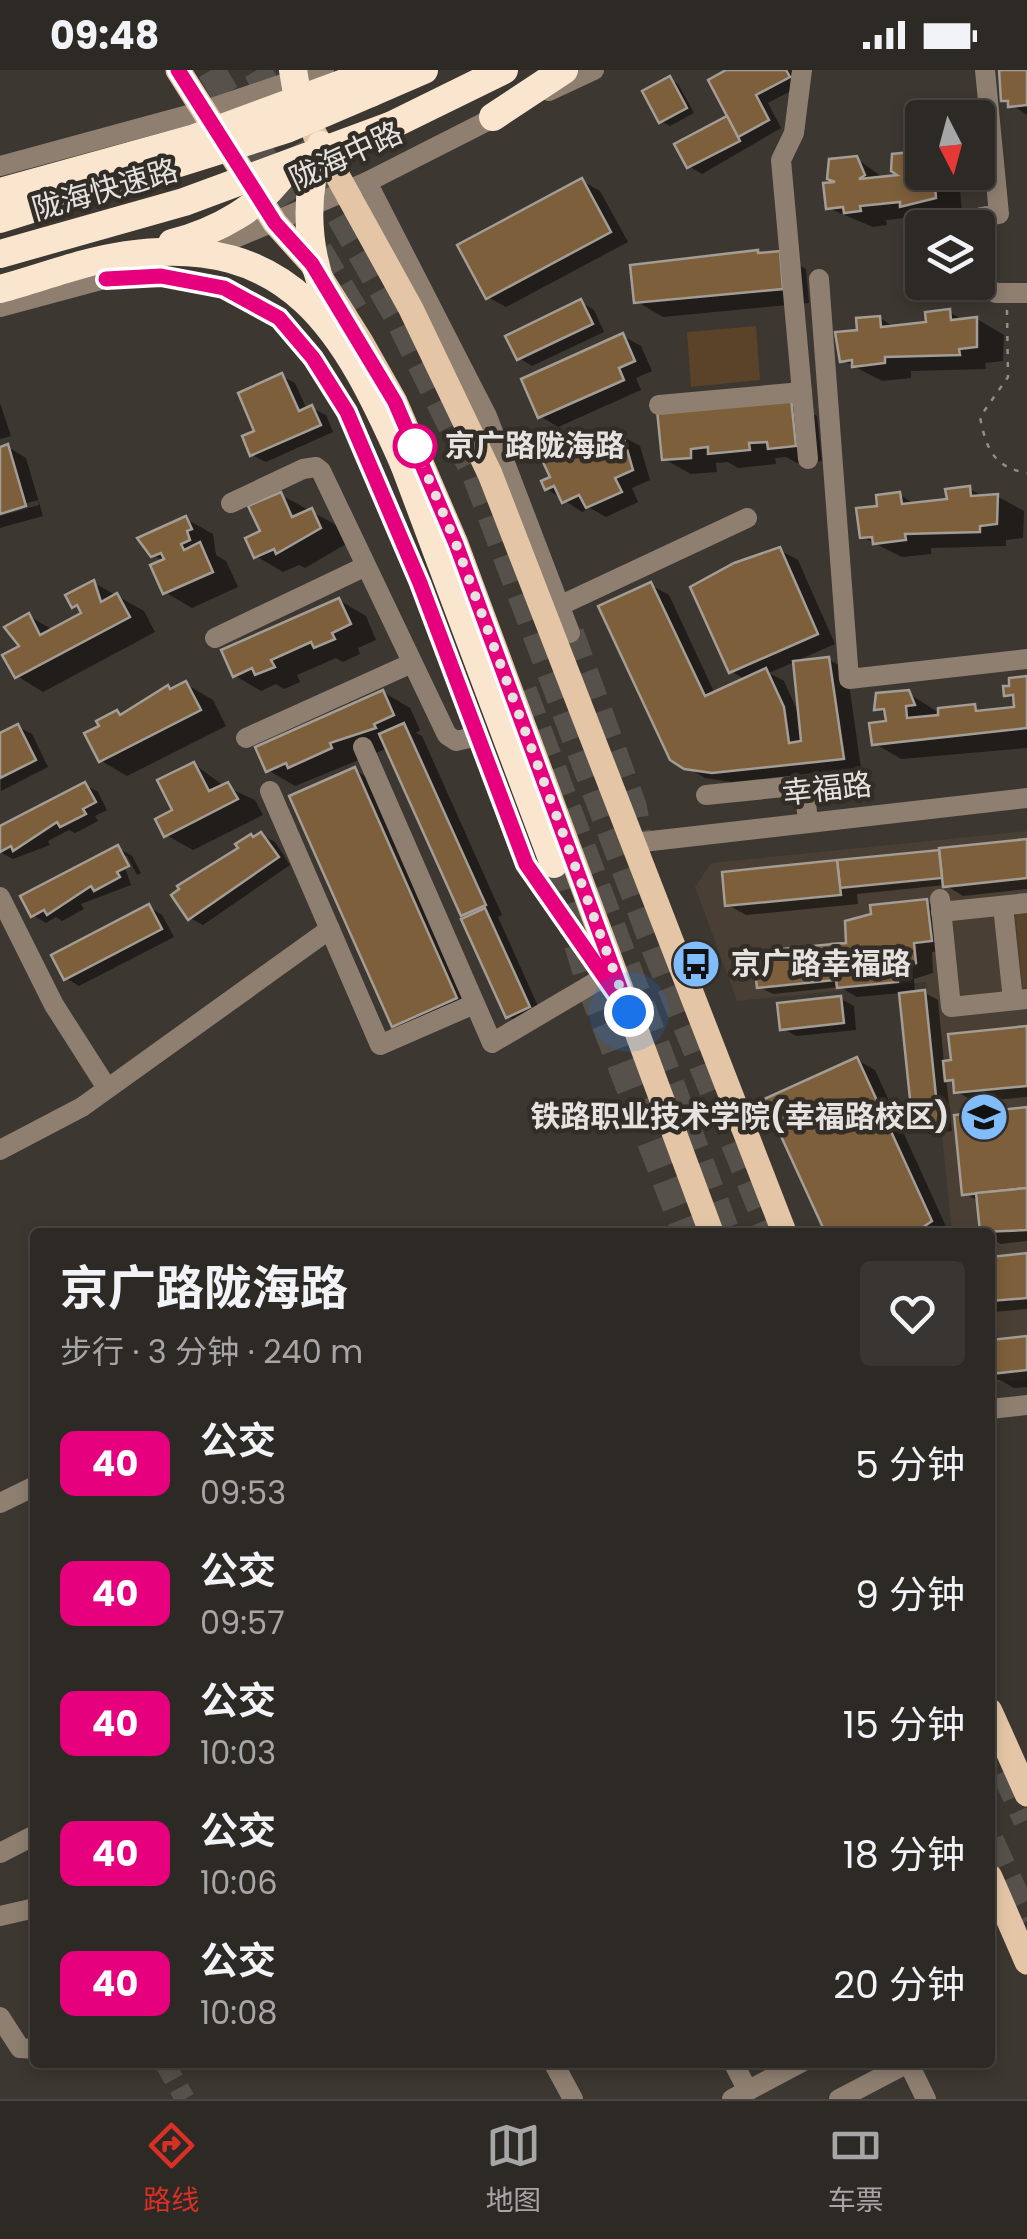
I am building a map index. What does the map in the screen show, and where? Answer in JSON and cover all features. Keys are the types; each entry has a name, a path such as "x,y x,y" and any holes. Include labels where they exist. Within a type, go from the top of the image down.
{"highway":[{"path":"364,70 324,135 314,166 308,235 325,296 404,464 554,864"},
{"path":"0,192 196,138 378,70"},
{"name":"陇海快速路","path":"0,219 287,129 424,70"},
{"name":"陇海快速路","path":"0,254 184,202 344,146 504,70"},
{"path":"494,118 564,70"},
{"path":"0,289 211,230 235,218 269,191 299,150 302,102 287,75"},
{"path":"122,255 198,250 248,263 301,297 354,357"}],"main road":[{"path":"178,70 275,223 312,264 361,342 417,451 710,1228"},
{"path":"287,75 356,186 476,441 782,1228"},
{"path":"995,1721 1027,1794"},
{"path":"995,1889 1027,1962"}],"street":[{"path":"0,166 203,112 287,75 324,70"},
{"name":"陇海中路","path":"0,307 190,256 275,223 594,70"},
{"path":"802,70 794,134 781,160 808,459"},
{"path":"985,70 999,214 995,215"},
{"path":"356,186 488,416 570,633"},
{"path":"106,279 161,276 224,288 279,318 313,358 347,412 420,583 526,864 629,1012"},
{"path":"819,278 849,679 1027,660"},
{"path":"659,405 802,392"},
{"path":"230,503 316,467 447,735 456,741 478,736"},
{"path":"559,606 747,518"},
{"path":"215,638 366,566"},
{"path":"246,738 412,663"},
{"path":"363,748 483,1032 492,1043 604,977"},
{"path":"706,795 804,785 808,821"},
{"path":"270,791 380,1045 472,1005"},
{"name":"幸福路","path":"634,843 1027,798"},
{"path":"0,898 54,1004 106,1088"},
{"path":"1003,906 1020,1000 951,1007 940,906 1027,903"},
{"path":"0,1150 82,1107 330,929"},
{"path":"995,1408 1027,1405"},
{"path":"0,1503 30,1488"},
{"path":"0,1853 30,1838"},
{"path":"0,1916 30,1909"},
{"path":"0,2017 20,2048 30,2049"},
{"path":"556,2068 573,2099"},
{"path":"734,2068 740,2095 791,2068"},
{"path":"839,2099 898,2068"},
{"path":"910,2068 926,2099"}],"path":[{"path":"1016,294 1008,377 980,418 985,445 993,458 1004,467 1027,472"}],"shaded area":[{"path":"756,326 760,380 691,387 687,332"},
{"name":"铁路职业技术学院(幸福路校区)","path":"1027,831 1027,1379 995,1382 995,1228 952,1228 926,982 737,1001 695,887 711,863"},
{"path":"1027,913 1027,987 1023,987 1016,914"}],"building":[{"path":"726,70 786,70 790,77 756,95 769,120 738,137 708,80"},
{"path":"999,70 1027,70 1027,105 1008,107 1008,101 1001,101"},
{"path":"670,76 687,108 659,123 642,91"},
{"path":"727,116 740,141 687,168 674,144"},
{"path":"905,153 905,190 935,190 936,198 900,207 900,202 860,206 861,211 844,213 843,207 826,209 823,183 835,182 827,179 829,159 857,156 865,175 859,179 897,175 891,171 892,154"},
{"path":"582,178 611,232 486,299 457,245"},
{"path":"758,250 780,251 783,289 634,303 630,265"},
{"path":"581,299 593,324 517,360 505,336"},
{"path":"950,309 951,320 977,317 977,347 959,349 960,355 885,357 885,363 852,367 852,360 840,362 835,332 857,330 856,318 880,316 881,327 926,322 925,312"},
{"path":"623,333 635,361 619,368 624,380 538,418 521,379"},
{"path":"282,373 299,411 312,405 321,425 250,456 242,436 254,431 238,393"},
{"path":"791,398 796,446 768,449 767,442 749,443 750,450 708,454 708,447 691,449 691,458 662,460 657,410"},
{"path":"614,429 617,435 622,432 633,470 615,478 622,492 586,508 579,495 562,503 554,486 545,490 541,481 550,477 543,462"},
{"path":"8,444 26,506 0,514 0,447"},
{"path":"970,486 971,496 998,494 997,524 980,526 980,532 905,534 906,540 873,544 872,537 860,538 856,508 877,506 876,495 900,492 902,504 947,499 945,489"},
{"path":"281,492 292,517 312,508 321,528 276,554 274,549 254,558 245,538 260,531 248,506"},
{"path":"186,516 192,529 187,531 190,540 181,544 184,550 200,542 213,572 163,594 150,565 164,559 161,553 151,557 137,538"},
{"path":"780,547 818,634 729,673 690,587 734,563"},
{"path":"94,580 101,602 117,593 130,617 15,678 2,655 19,646 4,627 29,613 40,635 81,613 77,605 72,608 65,595"},
{"path":"651,582 705,696 766,668 784,707 789,743 801,741 793,661 829,657 844,759 712,773 684,769 670,760 598,606"},
{"path":"339,598 351,624 332,633 335,639 314,648 311,642 271,660 275,667 255,675 252,668 233,677 221,650"},
{"path":"1027,676 1027,728 872,745 869,723 886,721 884,709 874,710 876,693 909,690 915,705 906,706 907,718 938,715 938,708 975,704 976,711 1014,707 1013,695 1004,696 1003,686 1009,686 1009,678"},
{"path":"186,681 201,710 99,762 84,733 99,726 96,721 117,710 120,715 168,685 170,689"},
{"path":"383,690 394,715 374,724 376,728 330,743 332,748 288,768 286,763 266,772 255,747"},
{"path":"404,723 486,905 461,916 379,734"},
{"path":"18,724 36,760 0,778 0,733"},
{"path":"194,762 209,791 228,782 238,799 164,837 155,819 172,810 157,780"},
{"path":"355,767 457,998 392,1027 289,796"},
{"path":"85,782 96,802 83,809 86,814 60,827 57,822 13,851 11,846 0,852 0,826"},
{"path":"261,832 279,857 188,920 171,895 179,889 177,886 238,848 235,844"},
{"path":"1027,839 1027,878 943,887 939,848"},
{"path":"118,845 129,866 117,872 120,877 94,891 91,886 47,915 44,910 31,917 20,896"},
{"path":"939,850 942,878 840,888 837,860"},
{"path":"837,860 841,895 725,906 722,872"},
{"path":"927,899 932,941 914,943 916,963 897,969 898,982 837,988 832,944 846,943 845,921 871,914 870,905"},
{"path":"149,904 162,929 64,980 51,955"},
{"path":"485,908 530,1007 506,1018 461,919"},
{"path":"832,944 836,980 757,988 753,952"},
{"path":"925,990 939,1125 913,1128 899,993"},
{"path":"841,996 844,1023 780,1030 777,1003"},
{"path":"1027,1026 1027,1086 954,1093 953,1080 945,1081 943,1061 951,1060 948,1034"},
{"path":"857,1057 932,1221 922,1228 823,1228 764,1099"},
{"path":"1027,1107 1027,1188 962,1195 954,1115"},
{"path":"1027,1188 1027,1230 980,1228 976,1193"},
{"path":"1027,1253 1027,1298 995,1301 995,1256"},
{"path":"1027,1336 1027,1370 995,1373 995,1339"}],"tunnel":[{"path":"211,70 356,314"},
{"path":"257,70 398,317 476,475 656,950 769,1228"},
{"path":"570,633 633,807 639,845"},
{"path":"523,691 724,1228"},
{"path":"554,864 591,987 684,1228"},
{"path":"1005,1771 1027,1820"},
{"path":"995,1852 1027,1921"},
{"path":"167,2068 185,2099"}],"bus line":[{"name":"40","path":"106,279 161,276 224,288 279,318 313,358 347,412 420,583 526,864 629,1012 456,544 395,402 312,264 275,223 178,70"}],"place":[{"name":"京广路陇海路","path":"415,446"},
{"name":"京广路幸福路","path":"696,964"},
{"name":"铁路职业技术学院(幸福路校区)","path":"984,1117"}],"route":[{"path":"415,446 456,544 629,1012"}]}
